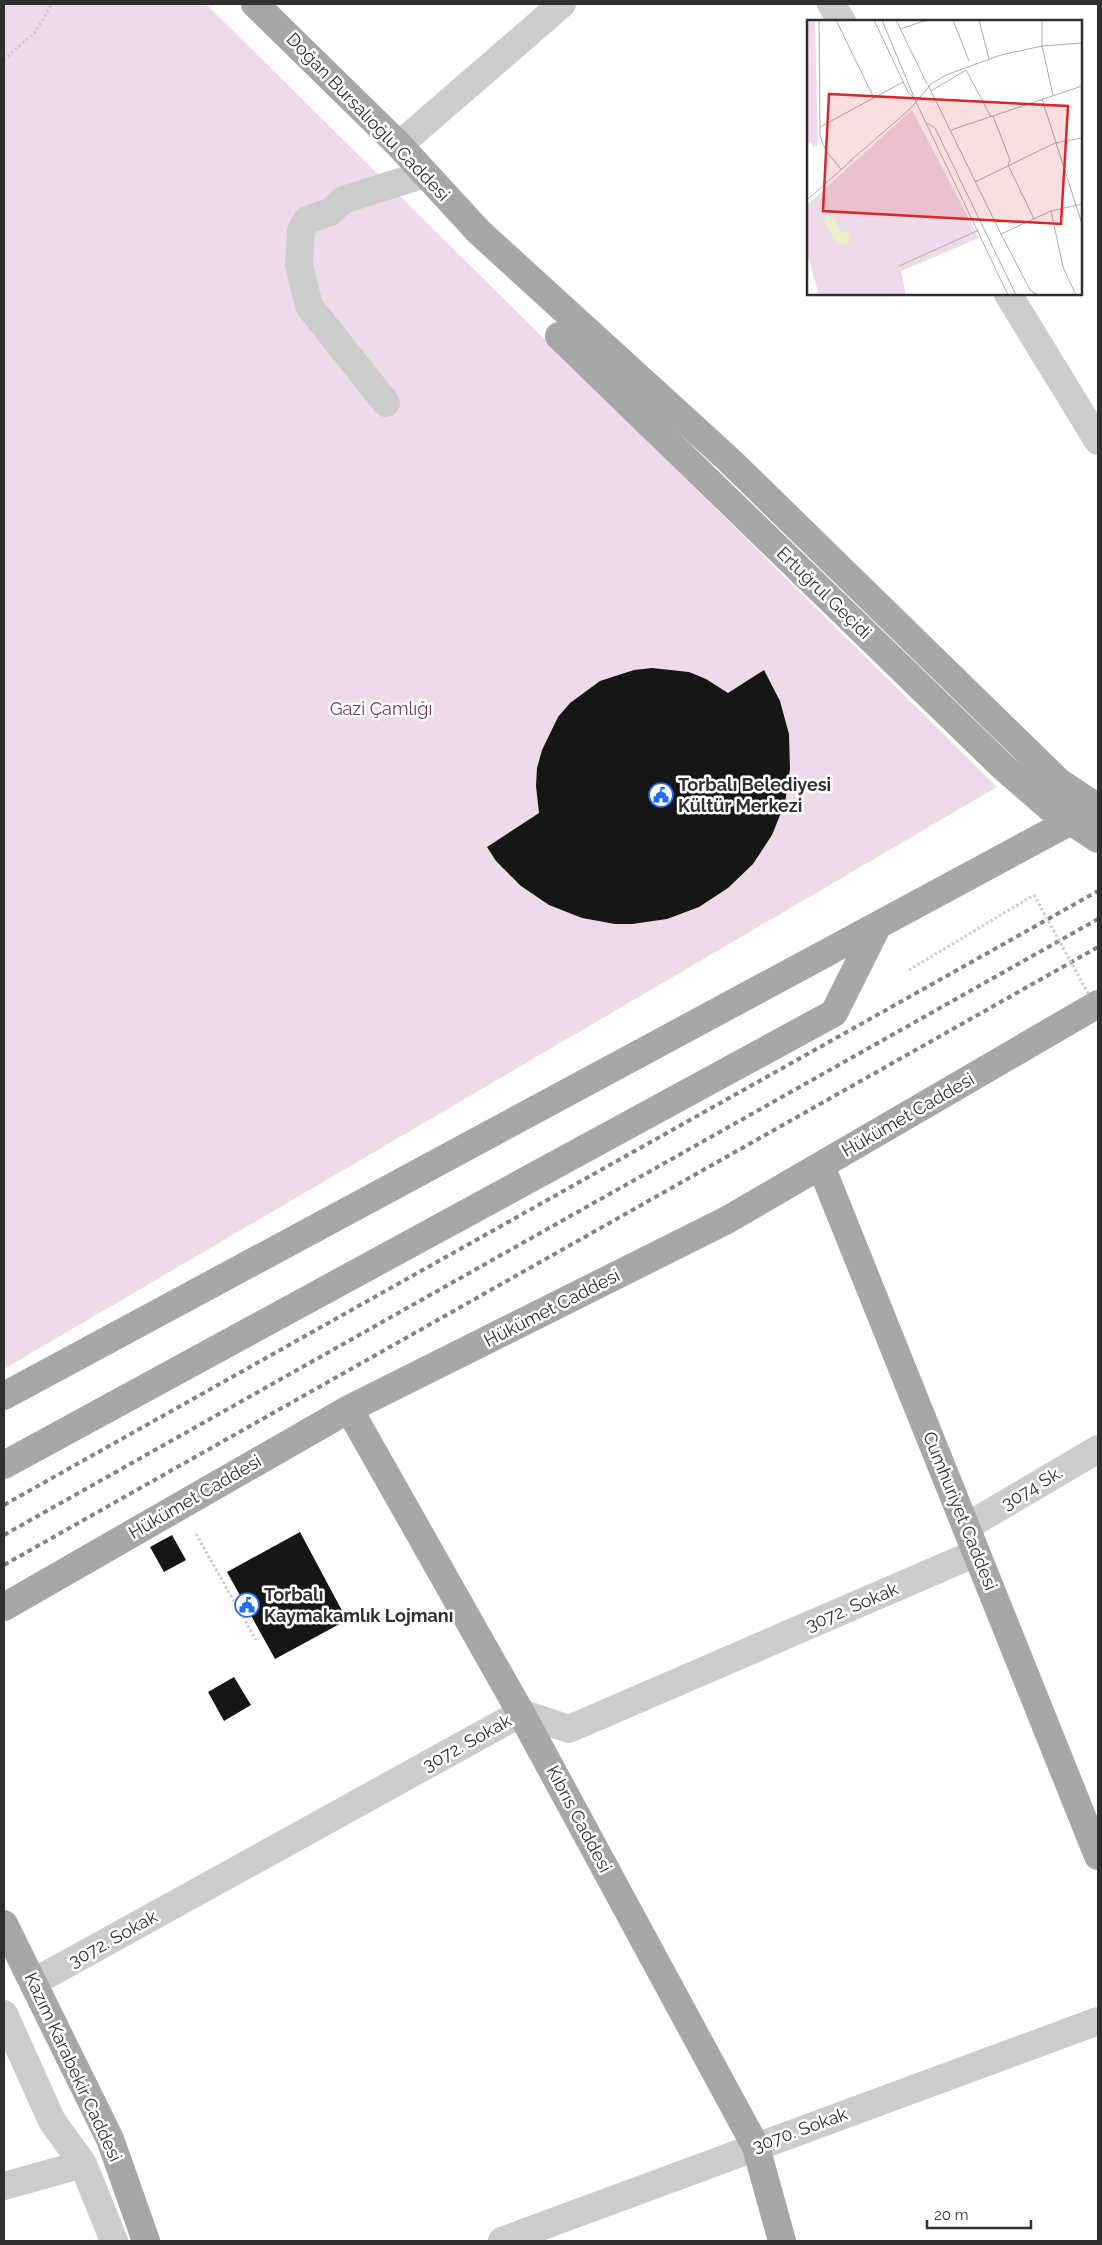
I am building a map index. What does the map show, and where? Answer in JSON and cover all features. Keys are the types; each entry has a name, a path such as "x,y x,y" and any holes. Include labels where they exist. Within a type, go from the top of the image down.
{"main road":[{"name":"Doğan Bursalıoğlu Caddesi","path":"255,4 399,145 479,232"},
{"name":"Ertuğrul Geçidi","path":"479,232 559,336 1003,767 1049,807 1098,839"},
{"path":"479,232 728,459 1059,782 1098,809"},
{"path":"4,1396 1073,820 1098,809"},
{"path":"4,1465 834,1013 878,926"},
{"name":"Hükümet Caddesi","path":"4,1606 349,1409 727,1220 821,1166 1094,1000"},
{"name":"Cumhuriyet Caddesi","path":"821,1166 1098,1856"},
{"name":"Kıbrıs Caddesi","path":"349,1409 521,1713 756,2147 782,2241"},
{"name":"Kazım Karabekir Caddesi","path":"4,1924 110,2139 146,2241"}],"street":[{"path":"399,145 562,4"},
{"path":"831,4 841,20"},
{"path":"386,403 309,306 299,265 301,231 307,220 330,212 344,200 425,174"},
{"path":"1009,295 1094,427"},
{"name":"3074 Sk.","path":"966,1527 1098,1449"},
{"name":"3072. Sokak","path":"34,1982 521,1713 570,1729 976,1553"},
{"path":"4,2014 52,2122 78,2156 114,2241"},
{"name":"3070. Sokak","path":"502,2241 1098,2021"},
{"path":"4,2186 78,2156 110,2139"},
{"path":"4,2169 78,2156"}],"path":[{"path":"4,60 36,30 52,4"},
{"path":"910,970 1034,895 1094,1000"},
{"path":"180,1505 256,1640"}],"green space":[{"name":"Gazi Çamlığı","path":"4,4 206,4 997,787 4,1369"}],"building":[{"name":"Torbalı Belediyesi Kültür Merkezi","path":"652,668 689,672 706,679 728,693 764,670 780,701 789,734 790,769 785,803 772,835 753,864 728,888 699,907 667,919 632,924 615,924 582,918 549,905 521,886 496,861 487,847 539,813 536,786 537,768 542,750 558,717 570,703 600,681 634,670"},
{"name":"Torbalı Kaymakamlık Lojmanı","path":"300,1532 347,1620 275,1659 227,1572"},
{"path":"172,1535 186,1560 164,1572 150,1547"},
{"path":"234,1677 251,1705 224,1721 208,1692"}],"railway":[{"path":"4,1505 1098,891"},
{"path":"4,1535 1098,919"},
{"path":"4,1565 1098,947"}],"place":[{"name":"Torbalı Belediyesi Kültür Merkezi","path":"661,795"},
{"name":"Torbalı Kaymakamlık Lojmanı","path":"247,1605"}]}
